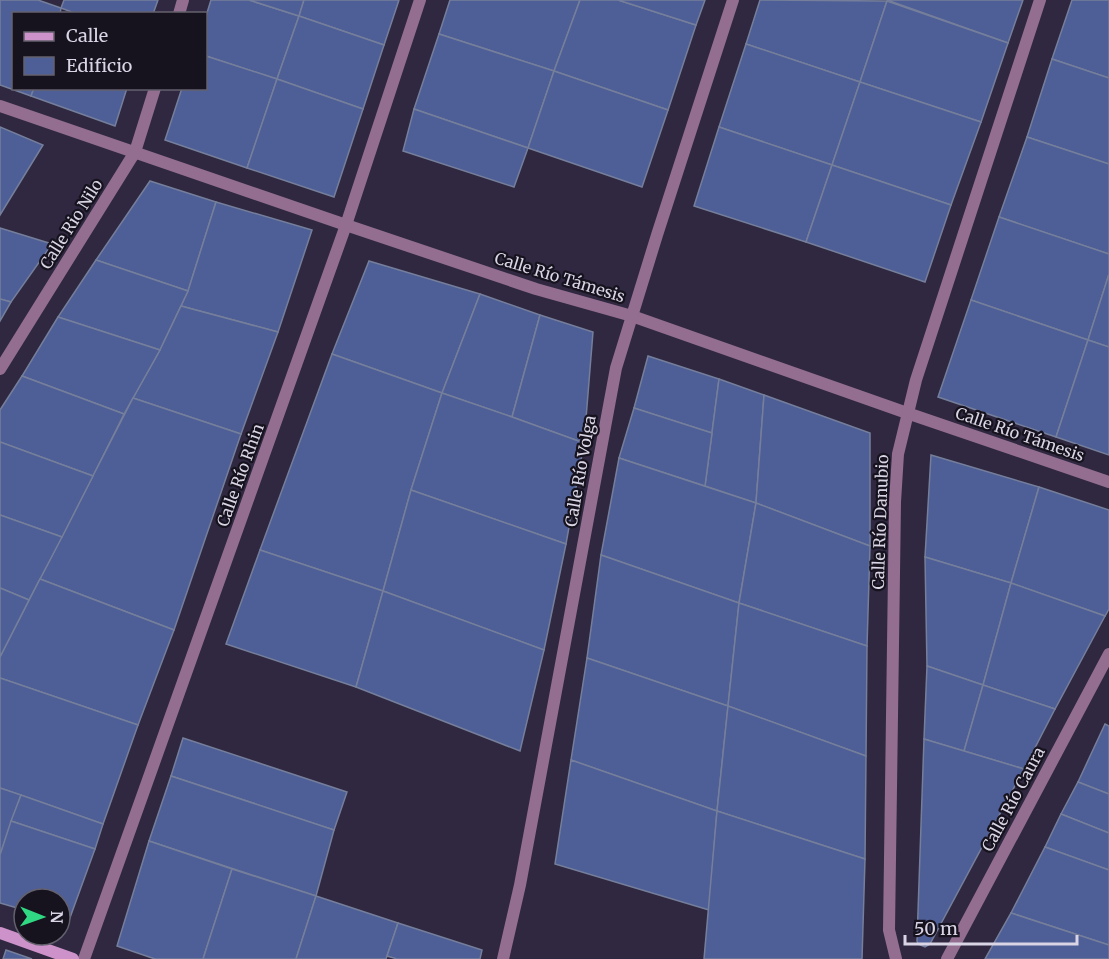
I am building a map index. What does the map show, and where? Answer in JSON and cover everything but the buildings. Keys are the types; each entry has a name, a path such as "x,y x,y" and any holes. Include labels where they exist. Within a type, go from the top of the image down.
{"street":[{"name":"Calle Río Rhin","path":"84,959 346,225 420,0"},
{"name":"Calle Río Volga","path":"503,959 522,874 616,368 733,0"},
{"name":"Calle Río Danubio","path":"896,959 889,930 895,502 898,454 920,368 1040,0"},
{"name":"Calle Rio Nilo","path":"0,369 135,152 154,90"},
{"name":"Calle Río Támesis","path":"0,106 536,289 632,316 1109,482"},
{"name":"Calle Río Caura","path":"947,959 1109,654"},
{"path":"0,933 73,959"}]}
